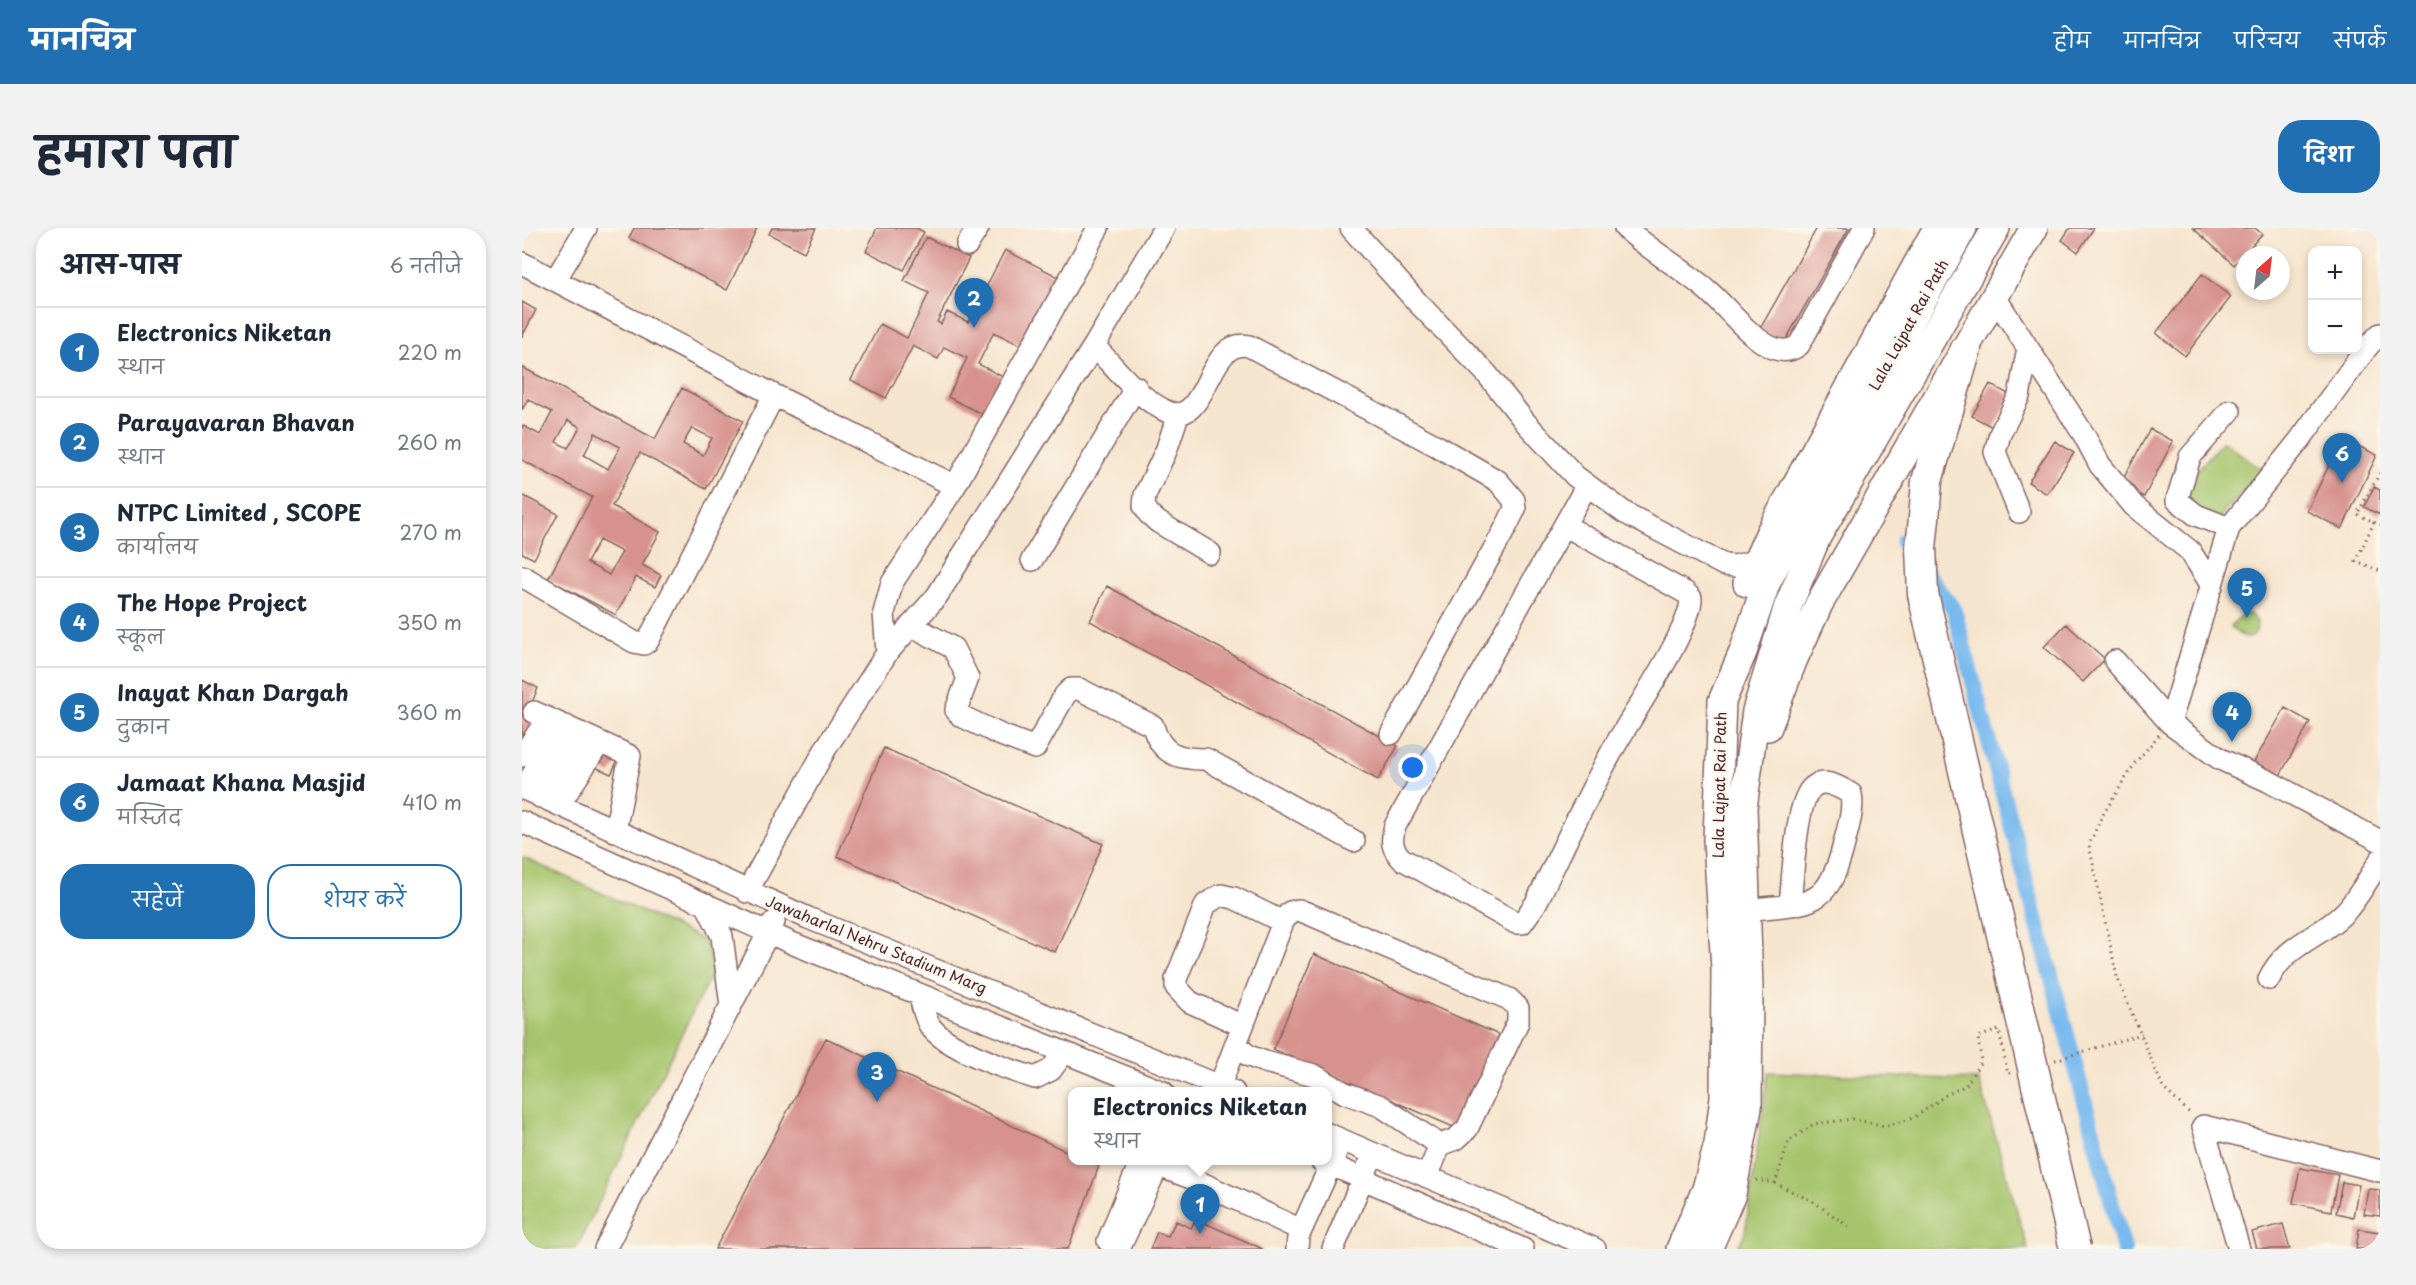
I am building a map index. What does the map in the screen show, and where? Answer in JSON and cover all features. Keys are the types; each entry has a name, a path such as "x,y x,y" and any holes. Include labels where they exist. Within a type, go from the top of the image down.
{"highway":[{"path":"1966,349 1927,482 1921,548 1923,594 2075,1249"}],"main road":[{"name":"Lala Lajpat Rai Path","path":"1680,1249 1706,1188 1718,1144 1724,1097 1725,969 1717,840 1722,701 1728,639 1747,583 1762,572 1794,529 1964,228"},
{"name":"Lala Lajpat Rai Path","path":"1708,1249 1732,1194 1748,1108 1749,988 1743,808 1756,711 1788,606 1817,537 1995,228"},
{"path":"1750,764 1774,713 1793,661 1819,604 2034,228"},
{"path":"1762,572 1770,532 1840,409 1933,235"}],"street":[{"path":"556,279 586,228"},
{"path":"887,652 884,613 892,583 955,486 1098,228"},
{"path":"747,892 826,748 887,652 938,596 1094,346 1164,228"},
{"path":"1351,228 1417,303 1486,373 1534,432 1575,476 1625,513 1724,565 1762,572"},
{"path":"1625,228 1707,291 1749,332 1770,347 1781,351 1793,350 1799,345 1864,228"},
{"path":"522,263 774,395 955,486"},
{"path":"1995,297 2084,435 2100,465 2134,506 2190,551 2212,586"},
{"path":"2170,723 2229,528 2299,441 2368,346 2380,334"},
{"path":"1094,346 1163,410 1178,415 1187,412 1194,405 1223,355 1231,347 1240,344 1250,346 1437,446 1498,481 1508,491 1514,500 1515,509 1505,530 1391,734"},
{"path":"2019,512 1995,452 2000,434 2019,396 2028,348"},
{"path":"1032,560 1136,387"},
{"path":"522,576 634,642 644,644 648,641 774,395"},
{"path":"2229,528 2196,514 2177,500 2190,457 2230,411"},
{"path":"1178,415 1167,451 1145,495 1144,506 1158,522 1210,553"},
{"path":"1566,526 1686,593 1691,598 1691,605 1671,651 1616,745 1536,903 1522,923 1516,923 1402,859 1395,852 1391,841 1395,826 1566,526 1587,485"},
{"path":"912,625 953,648 968,678 956,710 961,716 1035,748 1065,694 1071,689 1079,689 1153,726 1159,744 1165,750 1186,759 1206,759 1354,842"},
{"path":"2115,661 2170,723 2220,759 2268,781 2380,841"},
{"path":"522,756 566,726"},
{"path":"536,795 566,726"},
{"path":"536,795 566,726"},
{"path":"566,726 630,756 615,831"},
{"path":"1746,910 1790,904 1815,899 1826,891 1833,880 1853,805 1851,794 1838,786 1824,782 1813,786 1805,797 1798,823 1790,904"},
{"name":"Jawaharlal Nehru Stadium Marg","path":"536,795 782,907 1225,1087"},
{"name":"Jawaharlal Nehru Stadium Marg","path":"522,822 769,933 1151,1087"},
{"path":"2269,979 2273,970 2294,946 2319,933 2345,911 2380,860"},
{"path":"1283,922 1233,898 1221,894 1215,897 1206,904 1176,979 1176,987 1190,1002 1239,1036 1249,1056 1314,1075 1345,1093 1381,1106 1440,1144"},
{"path":"705,904 722,936 731,1006"},
{"path":"605,1249 782,907"},
{"path":"1227,1087 1239,1036 1283,922 1290,912 1299,910 1509,999 1518,1008 1518,1022 1467,1129 1456,1139 1440,1144"},
{"path":"919,994 930,1026 949,1042 1004,1068 1035,1078 1051,1070 1064,1052"},
{"path":"2203,1126 2380,1171"},
{"path":"2203,1126 2239,1249"},
{"path":"1334,1138 1595,1249"},
{"path":"1427,1177 1440,1144"},
{"path":"1335,1249 1373,1155"},
{"path":"1105,1249 1139,1165"},
{"path":"1119,1249 1155,1172 1161,1167 1191,1178 1299,1240 1324,1165"},
{"path":"1330,1165 1523,1249"}],"path":[{"path":"2380,473 2357,514 2380,525"},
{"path":"2374,522 2356,561 2380,572"},
{"path":"2170,723 2135,763 2101,818 2089,845 2117,977 2163,1088 2203,1126"},
{"path":"1775,1184 1789,1141 1814,1124 1853,1119 1885,1126 1914,1118 1946,1095 1966,1085 1981,1061 1978,1037 1999,1030 2008,1074"},
{"path":"2098,1047 2142,1034"},
{"path":"1736,1176 1775,1184 1814,1203 1852,1229"}],"green space":[{"path":"2223,441 2262,470 2215,523 2177,493"},
{"path":"2243,613 2250,614 2257,622 2256,632 2249,638 2230,628"},
{"path":"522,857 705,940 713,971 576,1249 522,1249"},
{"path":"1768,1072 1979,1080 2028,1249 1737,1249 1745,1233"}],"building":[{"path":"634,228 757,228 727,290 629,238"},
{"path":"772,228 816,228 804,252 769,234"},
{"path":"877,228 916,228 924,232 904,270 866,251"},
{"path":"1817,228 1849,228 1784,343 1760,329"},
{"path":"2070,228 2094,228 2078,252 2062,240"},
{"path":"2193,228 2255,228 2262,234 2251,246 2236,246 2234,265"},
{"path":"926,237 969,258 937,322 941,324 947,312 968,322 1005,250 1061,278 1026,348 994,332 978,364 1005,378 986,416 948,397 967,358 944,347 938,359 913,346 886,398 851,380 880,324 907,338 929,293 904,281"},
{"path":"2202,274 2231,297 2185,356 2156,333"},
{"path":"522,302 536,310 522,337"},
{"path":"522,367 655,439 682,388 743,421 706,489 640,453 612,506 660,532 642,565 661,575 655,587 636,577 616,615 548,579 592,497 522,460 522,425 540,435 552,412 528,399 522,410","holes":["568,420 580,427 568,448 556,442","692,428 712,438 703,455 683,444","595,433 620,447 608,469 584,455","599,540 622,552 609,575 587,563"]},
{"path":"1990,384 2012,396 1994,428 1972,416"},
{"path":"2150,429 2173,441 2144,497 2120,485"},
{"path":"2342,438 2377,455 2342,529 2307,511"},
{"path":"2055,441 2074,453 2047,494 2028,482"},
{"path":"2374,487 2380,490 2380,515 2364,507"},
{"path":"522,495 558,514 534,559 522,553"},
{"path":"1107,586 1398,746 1378,780 1090,621"},
{"path":"2066,624 2105,659 2083,682 2044,647"},
{"path":"522,680 538,688 527,714 620,756 611,774 522,735"},
{"path":"2285,708 2310,722 2279,777 2254,762"},
{"path":"884,748 1103,844 1055,952 837,856"},
{"path":"1314,954 1499,1035 1458,1129 1273,1049"},
{"path":"826,1038 1068,1152 1068,1165 1099,1166 1068,1249 715,1249"},
{"path":"2300,1168 2338,1175 2331,1211 2293,1203"},
{"path":"2342,1182 2359,1185 2353,1217 2336,1213"},
{"path":"2368,1189 2380,1190 2380,1216 2364,1214"},
{"path":"1196,1219 1263,1249 1150,1249 1157,1232 1168,1236 1176,1221 1191,1228"},
{"path":"2283,1224 2290,1249 2257,1249 2252,1232"},
{"path":"2359,1229 2380,1232 2380,1249 2356,1249"}],"waterway":[{"path":"1903,541 1954,610 2124,1249"}],"place":[{"name":"Parayavaran Bhavan","path":"974,328"},
{"name":"Jamaat Khana Masjid","path":"2342,483"},
{"name":"Inayat Khan Dargah","path":"2247,618"},
{"name":"The Hope Project","path":"2232,742"},
{"name":"NTPC Limited , SCOPE","path":"877,1102"},
{"name":"Electronics Niketan","path":"1200,1234"}]}
